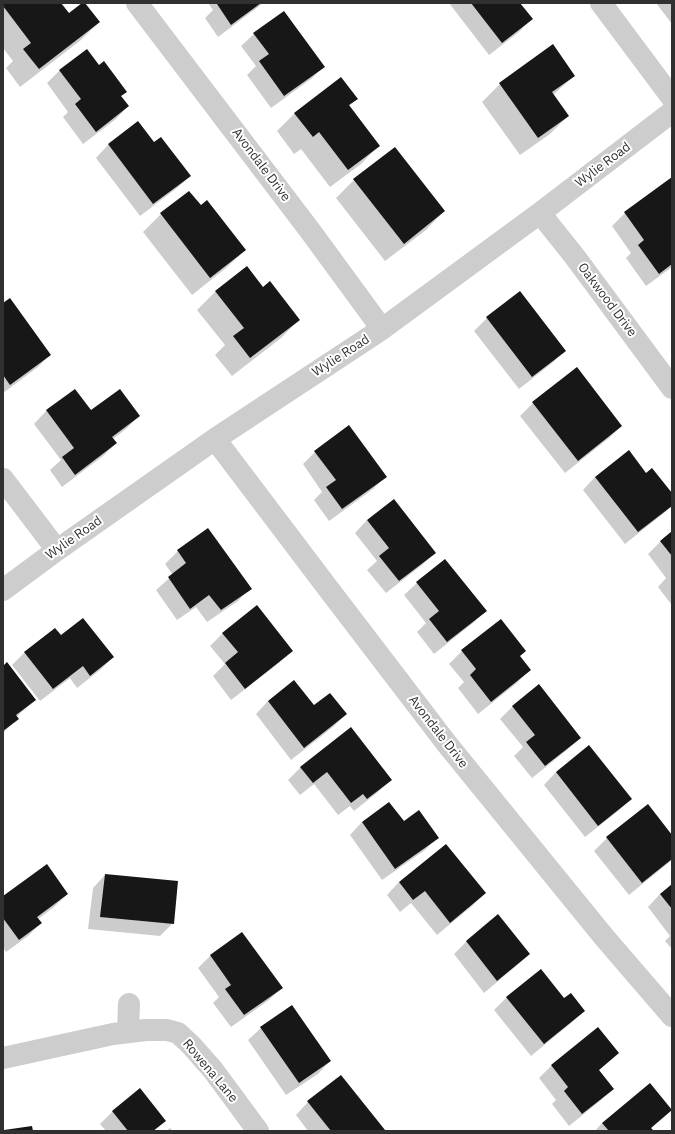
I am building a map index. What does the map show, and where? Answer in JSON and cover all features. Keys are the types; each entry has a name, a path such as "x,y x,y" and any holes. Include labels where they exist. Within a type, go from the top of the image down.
{"street":[{"name":"Avondale Drive","path":"137,3 311,232 382,330"},
{"path":"601,3 672,98"},
{"name":"Wylie Road","path":"3,590 57,550 215,439 382,330 540,213 672,112"},
{"name":"Oakwood Drive","path":"540,213 575,257 672,388"},
{"name":"Avondale Drive","path":"215,439 326,587 447,744 604,937 672,1016"},
{"path":"3,479 57,550"},
{"path":"128,1032 129,1004"},
{"name":"Rowena Lane","path":"3,1058 113,1034 146,1030 167,1030 178,1033 191,1045 212,1070 258,1131"}],"building":[{"path":"3,3 61,3 69,13 82,3 85,3 100,22 39,69 23,49 31,43 3,6"},
{"path":"261,3 231,25 217,4"},
{"path":"471,3 520,3 533,19 502,43"},
{"path":"284,11 325,67 284,96 259,61 269,54 253,33"},
{"path":"553,44 575,76 552,92 569,116 538,138 499,83"},
{"path":"87,49 99,65 104,61 127,92 121,96 129,106 96,132 75,104 81,99 59,70"},
{"path":"341,77 358,99 349,105 380,146 348,170 319,132 313,137 294,113"},
{"path":"138,121 154,142 161,137 191,176 153,204 108,144"},
{"path":"395,147 445,211 404,244 353,179"},
{"path":"672,177 672,264 659,274 638,245 644,240 624,212"},
{"path":"189,191 201,205 207,200 246,250 210,278 160,213"},
{"path":"247,266 263,287 270,281 300,320 250,358 233,336 244,328 215,291"},
{"path":"520,291 566,351 532,377 486,317"},
{"path":"10,298 51,355 10,385 3,375 3,303"},
{"path":"577,367 622,426 578,461 532,402"},
{"path":"75,389 91,410 120,389 140,416 112,437 117,443 75,475 62,457 74,448 46,410"},
{"path":"349,425 387,477 342,509 326,487 336,480 314,451"},
{"path":"629,450 646,473 652,468 672,493 672,506 638,532 595,477"},
{"path":"394,499 436,553 399,581 379,556 389,548 367,520"},
{"path":"208,528 252,589 221,610 209,595 190,609 168,577 186,563 177,550"},
{"path":"672,531 672,556 660,541"},
{"path":"445,559 487,611 447,642 429,619 439,611 416,582"},
{"path":"257,605 293,651 245,689 225,663 238,652 222,633"},
{"path":"83,618 114,657 90,676 83,666 53,689 24,652 55,628 61,635"},
{"path":"501,619 526,651 520,656 531,670 491,702 470,675 476,669 461,650"},
{"path":"7,662 36,700 16,715 19,719 3,731 3,666"},
{"path":"294,680 314,705 330,693 347,714 304,748 268,701"},
{"path":"539,684 581,738 545,766 526,742 535,735 512,706"},
{"path":"351,727 392,780 367,799 363,794 351,803 327,772 313,783 300,767"},
{"path":"589,745 632,799 598,826 556,772"},
{"path":"389,802 404,821 419,810 439,838 395,869 362,822"},
{"path":"648,804 672,835 672,859 642,883 606,837"},
{"path":"446,844 486,893 450,923 425,891 413,900 399,882"},
{"path":"47,864 68,894 37,917 42,923 19,940 3,918 3,896"},
{"path":"105,874 178,881 174,924 100,917"},
{"path":"672,884 672,909 660,894"},
{"path":"498,914 530,954 497,981 466,941"},
{"path":"242,932 283,988 244,1015 225,989 231,985 210,955"},
{"path":"541,969 564,998 571,993 585,1011 544,1044 506,997"},
{"path":"292,1005 331,1061 299,1083 260,1027"},
{"path":"598,1027 619,1053 599,1070 614,1089 582,1114 564,1091 568,1087 551,1065"},
{"path":"341,1075 385,1130 384,1131 331,1131 307,1101"},
{"path":"650,1083 672,1110 651,1128 654,1131 609,1131 602,1123"},
{"path":"140,1088 166,1121 153,1131 128,1131 112,1111"},
{"path":"32,1126 33,1131 4,1131 4,1130"}]}
